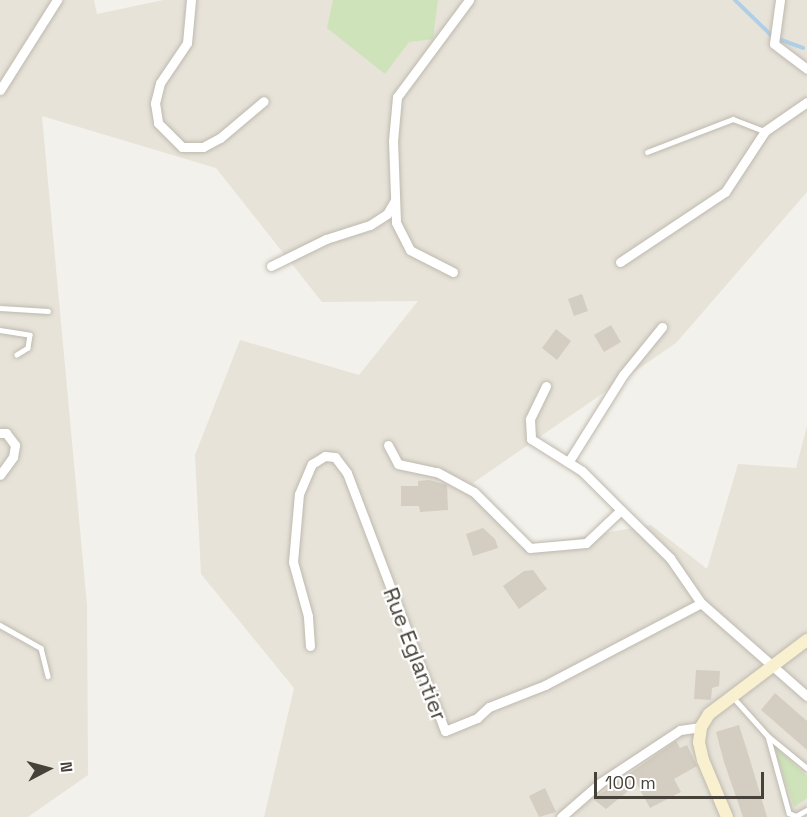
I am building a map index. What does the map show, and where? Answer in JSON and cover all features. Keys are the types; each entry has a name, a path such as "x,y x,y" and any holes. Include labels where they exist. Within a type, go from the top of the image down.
{"street":[{"path":"0,90 57,0"},
{"path":"191,0 187,43 160,83 155,103 158,123 182,147 203,147 220,138 264,101"},
{"path":"453,272 410,250 396,222 393,141 397,97 469,0"},
{"path":"780,0 774,44 807,69"},
{"path":"620,262 725,192 765,131 807,102"},
{"path":"271,266 326,239 370,225 387,214 396,198"},
{"path":"569,460 623,375 662,327"},
{"path":"546,386 531,419 531,439 542,449 569,460 670,558 701,603 770,667 807,696"},
{"path":"0,433 6,433 15,445 13,457 0,475"},
{"path":"388,445 398,464 437,472 474,492 530,548 586,543 621,510"},
{"name":"Rue Eglantier","path":"310,646 308,616 293,562 294,531 299,494 312,464 325,456 335,457 347,473 445,730 477,718 489,706 545,685 701,603"},
{"path":"727,817 703,760 699,742 701,727 709,714 807,640"},
{"path":"561,817 600,783 680,730 701,727"}],"lane":[{"path":"647,152 733,119 765,131"},
{"path":"0,308 48,311"},
{"path":"0,330 30,335 28,348 17,355"},
{"path":"0,625 41,648 48,676"},
{"path":"733,697 768,736 807,768"},
{"path":"768,736 789,813 796,816 807,810"}],"shaded area":[{"path":"0,0 94,0 97,14 163,0 807,0 807,192 676,343 473,483 521,547 651,525 707,569 738,464 796,468 807,426 807,817 264,817 294,688 201,574 195,455 240,340 359,375 418,301 322,302 216,168 42,116 87,605 88,775 28,817 0,817"}],"green space":[{"path":"333,0 438,0 433,39 409,42 385,74 327,28"},
{"path":"774,746 807,776 807,798 794,807"}],"building":[{"path":"582,294 588,311 574,316 568,299"},
{"path":"611,325 621,342 604,352 594,335"},
{"path":"556,329 571,341 557,360 542,348"},
{"path":"429,480 447,485 448,510 420,512 419,506 401,506 401,486 418,486 418,481"},
{"path":"483,528 495,539 498,548 473,556 466,534"},
{"path":"533,570 547,589 519,609 503,586 524,571"},
{"path":"696,670 720,671 719,686 712,688 711,700 694,699"},
{"path":"775,693 807,721 807,750 761,710"},
{"path":"739,725 767,817 743,817 724,762 716,732"},
{"path":"676,741 680,748 687,745 697,766 674,779 681,792 650,808 637,784 606,809 593,799"},
{"path":"545,788 556,812 539,817 529,796"}],"waterway":[{"path":"735,0 773,37 803,48"}]}
